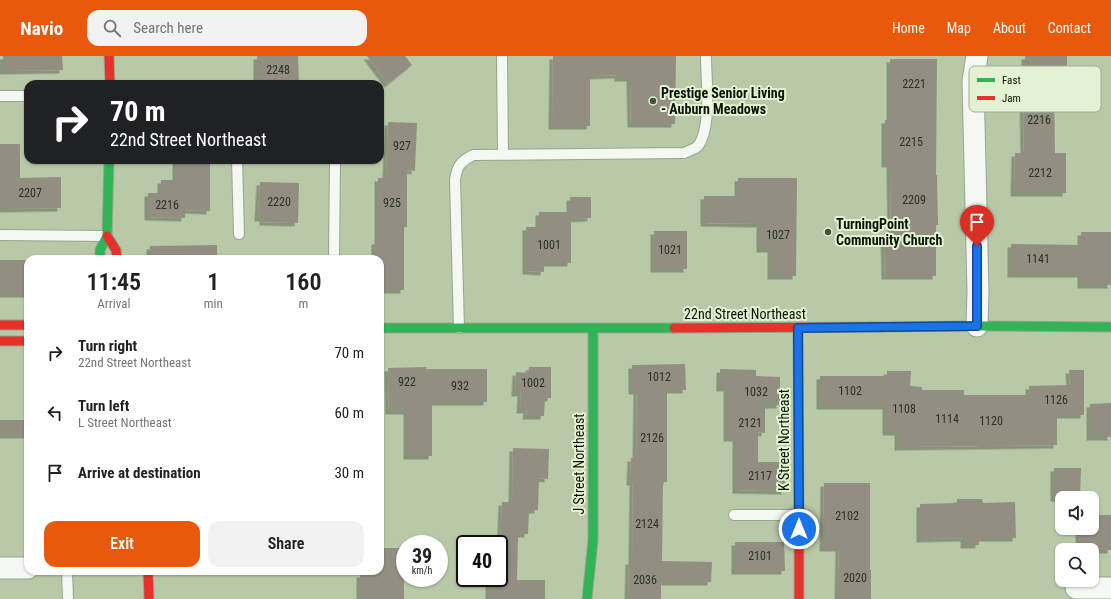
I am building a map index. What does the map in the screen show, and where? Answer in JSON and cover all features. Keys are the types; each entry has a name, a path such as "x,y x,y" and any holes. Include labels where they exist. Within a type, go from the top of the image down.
{"street":[{"path":"109,56 110,80"},
{"path":"975,66 977,56"},
{"path":"974,112 978,291 977,326"},
{"path":"100,255 100,250 107,236 109,164"},
{"path":"107,236 116,250 117,255"},
{"path":"0,325 24,325"},
{"name":"22nd Street Northeast","path":"384,328 1111,327"},
{"name":"J Street Northeast","path":"587,599 593,540 593,328"},
{"name":"K Street Northeast","path":"798,328 799,599"},
{"path":"0,341 24,341"},
{"path":"0,568 24,568"},
{"path":"148,575 149,599"},
{"path":"1076,588 1111,588"}],"lane":[{"path":"502,56 503,154"},
{"path":"459,328 455,180 456,168 473,155 684,153 697,147 702,138 706,121 706,56"},
{"path":"0,96 24,96"},
{"path":"237,164 239,234"},
{"path":"334,255 335,164"},
{"path":"0,235 107,236"},
{"path":"734,515 799,515"},
{"path":"68,575 68,599"}],"building":[{"path":"3,56 62,56 63,70 3,71"},
{"path":"257,56 298,56 299,80 257,80"},
{"path":"367,56 405,56 412,65 388,84"},
{"name":"Prestige Senior Living - Auburn Meadows","path":"553,56 676,56 675,124 631,124 630,78 618,78 618,75 590,76 590,126 552,126"},
{"path":"1025,56 1067,56 1067,66 1025,66"},
{"path":"890,59 937,59 936,175 938,225 936,225 936,276 885,276 884,233 891,233 890,164 885,164 885,120 890,120"},
{"path":"1023,112 1054,112 1055,153 1066,153 1066,193 1014,193 1015,153 1024,153"},
{"path":"388,122 417,123 415,171 407,170 407,227 404,227 404,290 384,290 384,255 375,255 375,241 378,241 378,178 386,178"},
{"path":"0,144 20,144 20,178 61,177 61,208 0,209"},
{"path":"176,164 210,164 210,211 185,210 185,218 148,217 148,193 161,193 161,180 176,180"},
{"path":"738,178 797,178 796,276 771,276 771,249 760,249 760,224 704,223 704,196 738,196"},
{"path":"260,182 299,183 298,223 263,222 263,218 258,218"},
{"path":"570,197 591,197 591,218 571,219 571,263 544,263 544,272 526,271 526,227 539,227 539,212 570,212"},
{"path":"654,231 687,231 687,269 654,269"},
{"path":"1081,232 1111,232 1111,285 1081,285 1081,274 1011,274 1011,244 1081,245"},
{"path":"217,245 217,255 150,255 150,246"},
{"path":"0,260 24,260 24,294 0,294"},
{"path":"685,364 686,390 667,390 667,482 663,482 662,561 712,562 711,582 661,582 661,599 628,599 629,561 632,561 633,482 630,482 631,458 636,458 637,391 632,391 632,365"},
{"path":"426,367 426,369 487,369 487,402 432,402 432,456 407,456 407,411 389,411 388,368"},
{"path":"529,367 551,367 551,398 545,398 544,416 526,416 527,410 520,410 521,393 515,393 516,372 528,373"},
{"path":"720,369 756,370 756,376 780,377 780,405 765,405 765,433 758,432 758,462 785,462 785,491 736,490 736,438 727,438 727,388 720,388"},
{"path":"1069,370 1084,370 1084,415 1057,415 1057,445 898,447 898,432 886,432 886,406 820,406 820,376 887,376 887,371 911,371 910,386 922,387 922,390 964,390 964,395 1029,395 1029,386 1070,385"},
{"path":"1111,403 1111,437 1090,437 1090,404"},
{"path":"0,420 24,420 24,435 0,435"},
{"path":"513,448 549,449 548,479 539,478 538,510 529,510 528,534 518,534 517,580 545,580 545,599 489,599 489,587 508,587 508,535 501,535 502,502 512,502"},
{"path":"1054,468 1081,468 1080,491 1055,491 1054,498"},
{"path":"824,483 870,483 871,599 838,599 839,548 823,548"},
{"path":"957,499 982,499 983,503 1015,502 1016,538 979,538 979,545 964,545 964,538 920,539 920,504 957,503"},
{"path":"1099,515 1111,515 1111,550 1099,550 1099,543 1079,543 1079,535 1099,535"},
{"path":"735,542 784,542 785,571 735,571"},
{"path":"384,548 396,548 396,587 404,587 404,599 360,599 360,575 384,575"}],"traffic: fast":[{"path":"100,255 100,250 107,236 109,164"},
{"path":"870,327 1111,327"},
{"path":"384,328 674,328"},
{"path":"587,599 593,540 593,328"},
{"path":"798,328 799,514"}],"traffic: jam":[{"path":"109,56 110,80"},
{"path":"107,236 116,250 117,255"},
{"path":"0,325 24,325"},
{"path":"674,328 870,327"},
{"path":"0,341 24,341"},
{"path":"799,514 799,599"},
{"path":"148,575 149,599"}],"place":[{"name":"Prestige Senior Living - Auburn Meadows","path":"653,101"},
{"name":"TurningPoint Community Church","path":"828,232"}],"route":[{"path":"799,529 798,328 977,326 977,246"}]}
